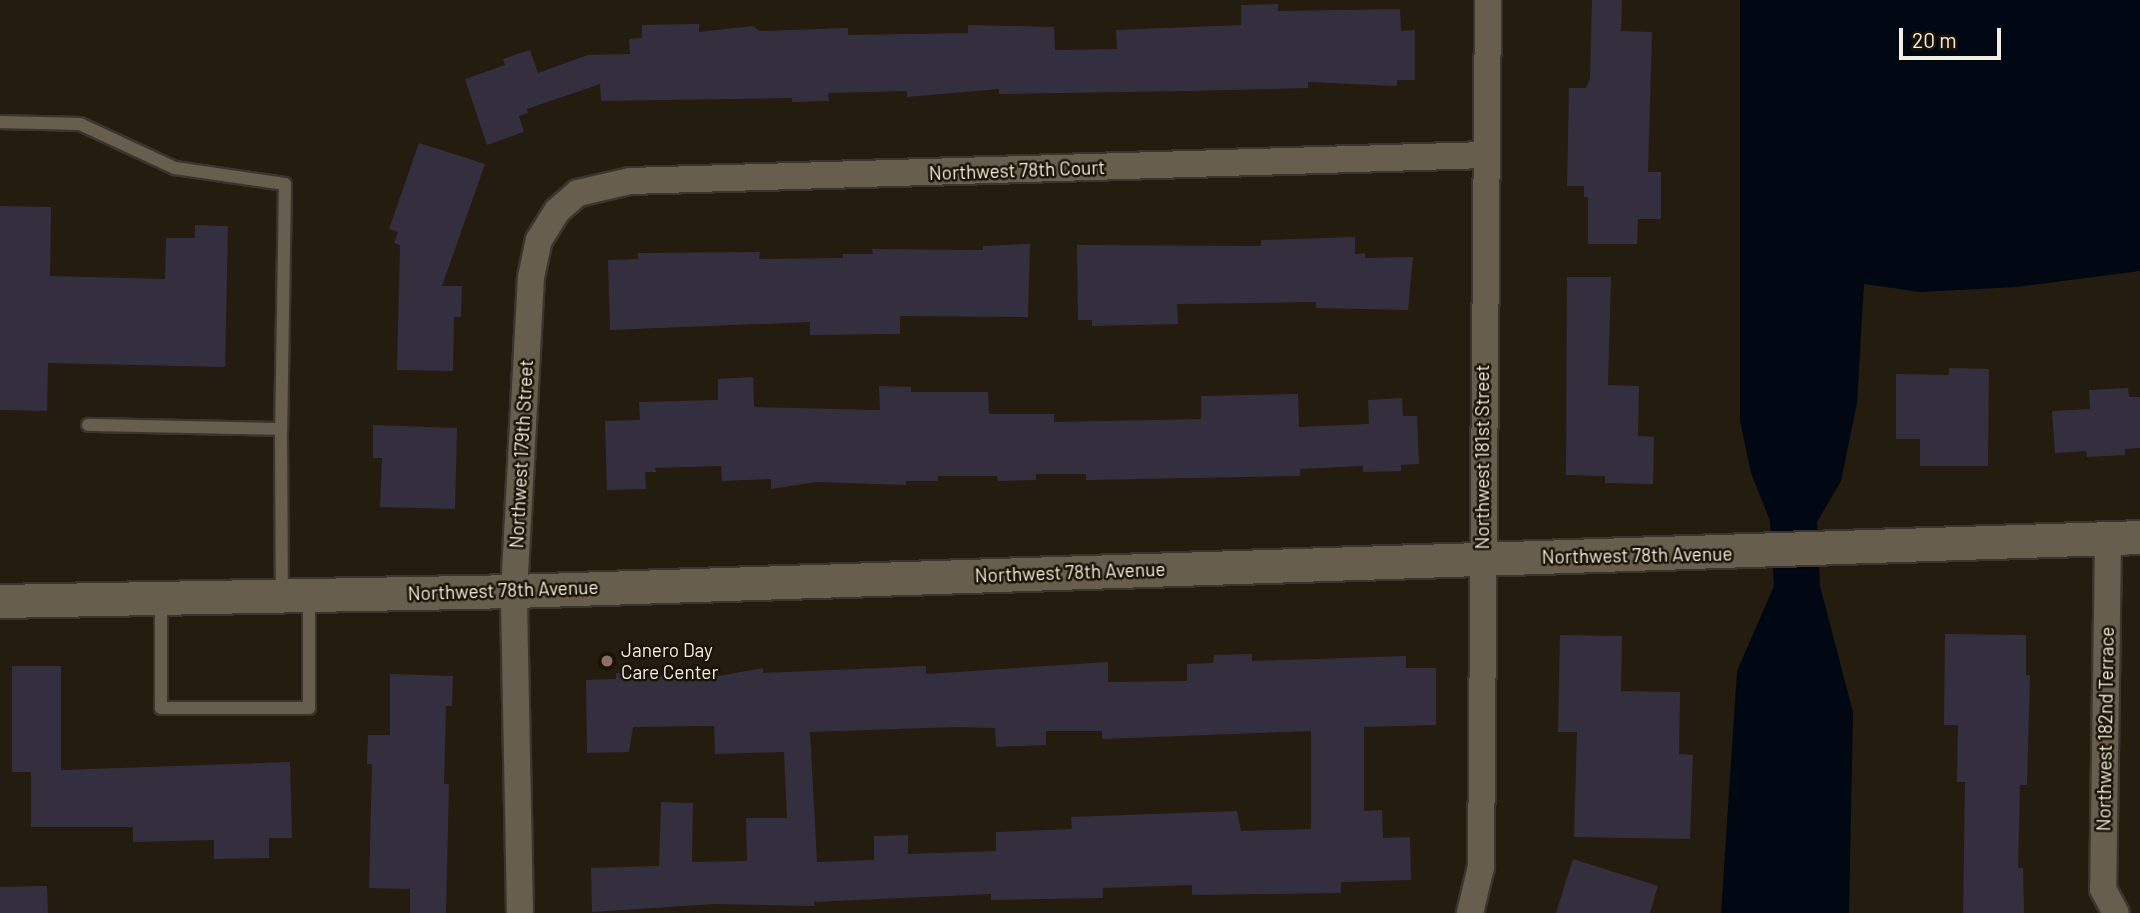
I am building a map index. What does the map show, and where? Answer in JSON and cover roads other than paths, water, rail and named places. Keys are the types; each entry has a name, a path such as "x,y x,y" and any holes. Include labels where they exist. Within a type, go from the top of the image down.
{"street":[{"name":"Northwest 181st Street","path":"1470,913 1481,867 1488,0"},
{"name":"Northwest 78th Court","path":"557,211 578,193 630,181 1485,155"},
{"name":"Northwest 179th Street","path":"520,913 514,591 531,277 539,240 557,211"},
{"name":"Northwest 78th Avenue","path":"0,601 514,591 1482,558 1827,551 2108,541 2140,537"},
{"name":"Northwest 182nd Terrace","path":"2108,541 2103,889 2116,913"}],"lane":[{"path":"0,122 80,124 175,168 285,184 281,429 309,708 161,708 161,598"},
{"path":"88,425 281,429"}],"place":[{"name":"Janero Day Care Center","path":"607,661"}]}
